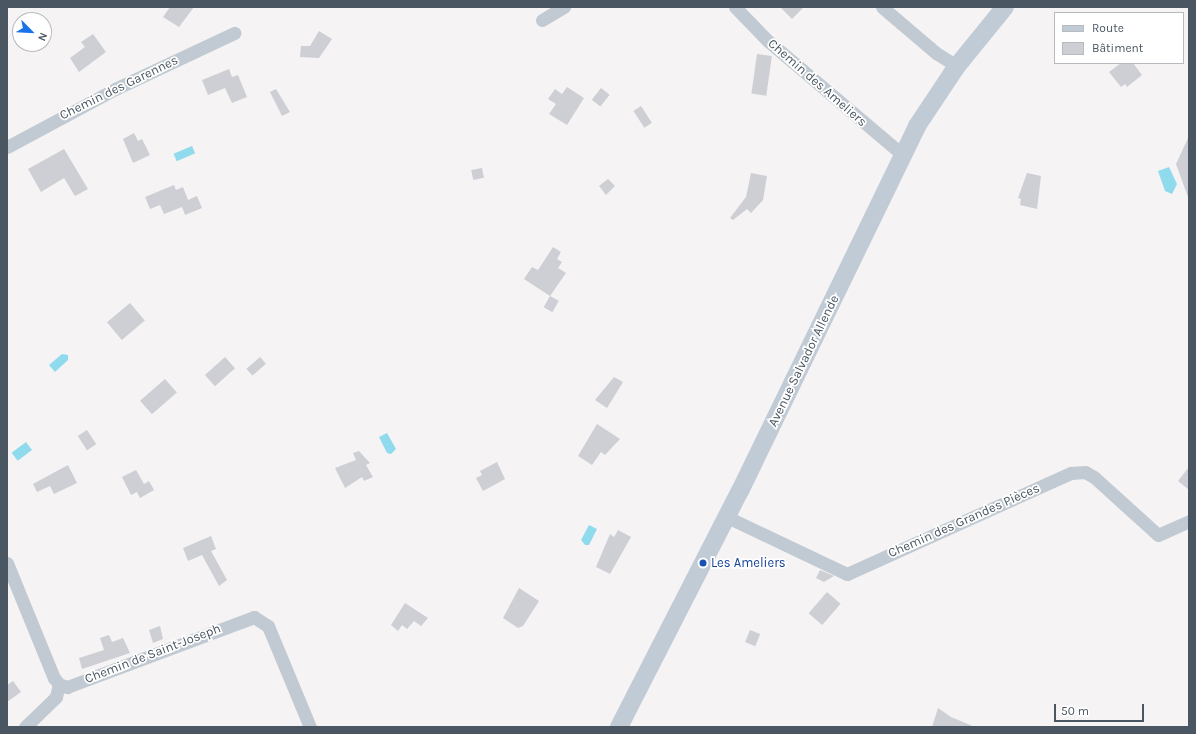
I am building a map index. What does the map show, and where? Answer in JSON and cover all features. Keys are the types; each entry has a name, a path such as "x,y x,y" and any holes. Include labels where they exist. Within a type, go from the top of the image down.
{"main road":[{"name":"Avenue Salvador Allende","path":"619,727 727,516 917,126 957,66 1005,7"}],"street":[{"path":"542,20 564,7"},
{"name":"Chemin des Ameliers","path":"735,7 768,41 903,155"},
{"path":"882,7 936,53 957,66"},
{"name":"Chemin des Garennes","path":"7,147 115,89 234,33"},
{"name":"Chemin des Grandes Pièces","path":"727,516 847,574 1071,473 1084,472 1094,476 1158,535 1189,521"},
{"path":"7,563 54,678 59,684 56,697 25,727"},
{"name":"Chemin de Saint-Joseph","path":"59,684 67,687 254,617 268,626 310,727"}],"water":[{"path":"192,146 195,153 177,161 174,154"},
{"path":"1169,167 1177,184 1172,194 1165,191 1158,171"},
{"path":"62,354 68,355 68,360 55,372 49,365"},
{"path":"387,433 396,449 391,454 387,453 379,437"},
{"path":"26,442 32,450 18,461 12,453"},
{"path":"589,525 597,529 589,545 585,545 581,540"}],"building":[{"path":"170,7 194,7 179,27 163,17"},
{"path":"780,7 804,7 792,19"},
{"path":"319,31 332,39 319,58 300,57 301,46 310,46"},
{"path":"93,34 106,52 79,72 70,58 85,47 81,42"},
{"path":"757,54 772,56 766,96 751,94"},
{"path":"1120,64 1134,64 1142,75 1127,87 1125,84 1121,87 1109,72"},
{"path":"229,69 232,77 238,75 247,97 232,103 225,88 208,95 202,80"},
{"path":"567,87 584,98 567,125 549,114 556,104 548,99 555,89 562,94"},
{"path":"601,88 610,95 600,107 592,100"},
{"path":"276,89 290,112 282,116 270,92"},
{"path":"641,106 652,123 644,128 633,111"},
{"path":"134,133 138,141 142,139 150,155 133,163 123,139"},
{"path":"1189,136 1189,197 1188,197 1176,164"},
{"path":"64,149 88,189 75,196 64,178 41,192 28,169"},
{"path":"482,168 484,178 473,180 471,170"},
{"path":"751,173 767,176 763,200 751,213 747,209 733,220 730,218 746,197"},
{"path":"1027,173 1041,176 1037,209 1020,205 1021,199 1018,198"},
{"path":"608,179 615,186 606,195 599,186"},
{"path":"174,185 176,190 183,187 188,200 197,196 202,208 185,215 182,207 164,214 160,205 150,209 145,197"},
{"path":"553,247 561,252 557,259 562,262 558,268 566,273 550,296 524,279 532,267 538,270"},
{"path":"550,296 559,301 552,312 544,307"},
{"path":"130,303 145,321 122,340 107,322"},
{"path":"225,357 235,368 215,386 205,375"},
{"path":"260,357 266,364 252,376 246,369"},
{"path":"614,377 623,382 607,408 595,400"},
{"path":"165,379 177,393 152,414 140,401"},
{"path":"597,424 620,439 605,455 601,452 592,465 578,456"},
{"path":"87,430 96,444 87,450 78,436"},
{"path":"359,451 370,463 366,465 373,477 364,481 362,477 345,488 335,468 356,460 353,453"},
{"path":"497,462 505,479 483,491 476,478 482,475 480,471"},
{"path":"68,465 77,483 54,494 50,486 37,492 33,484"},
{"path":"1189,467 1189,490 1178,481"},
{"path":"136,470 144,484 149,481 154,490 140,498 137,492 131,495 122,477"},
{"path":"618,530 631,537 610,574 596,567 610,534 614,537"},
{"path":"211,536 216,549 211,551 227,580 219,586 202,555 188,561 183,548"},
{"path":"820,570 834,576 824,582 816,578"},
{"path":"519,588 539,601 523,626 518,628 503,618"},
{"path":"827,592 841,604 822,625 809,613"},
{"path":"405,603 428,618 421,626 414,621 407,629 402,625 398,631 391,625"},
{"path":"160,626 163,639 153,643 149,630"},
{"path":"750,630 760,634 755,646 745,642"},
{"path":"109,635 112,642 123,638 130,653 82,669 79,658 104,650 100,638"},
{"path":"13,681 21,692 7,702 7,685"},
{"path":"938,708 951,717 975,727 932,727"}],"place":[{"name":"Les Ameliers","path":"703,563"}]}
